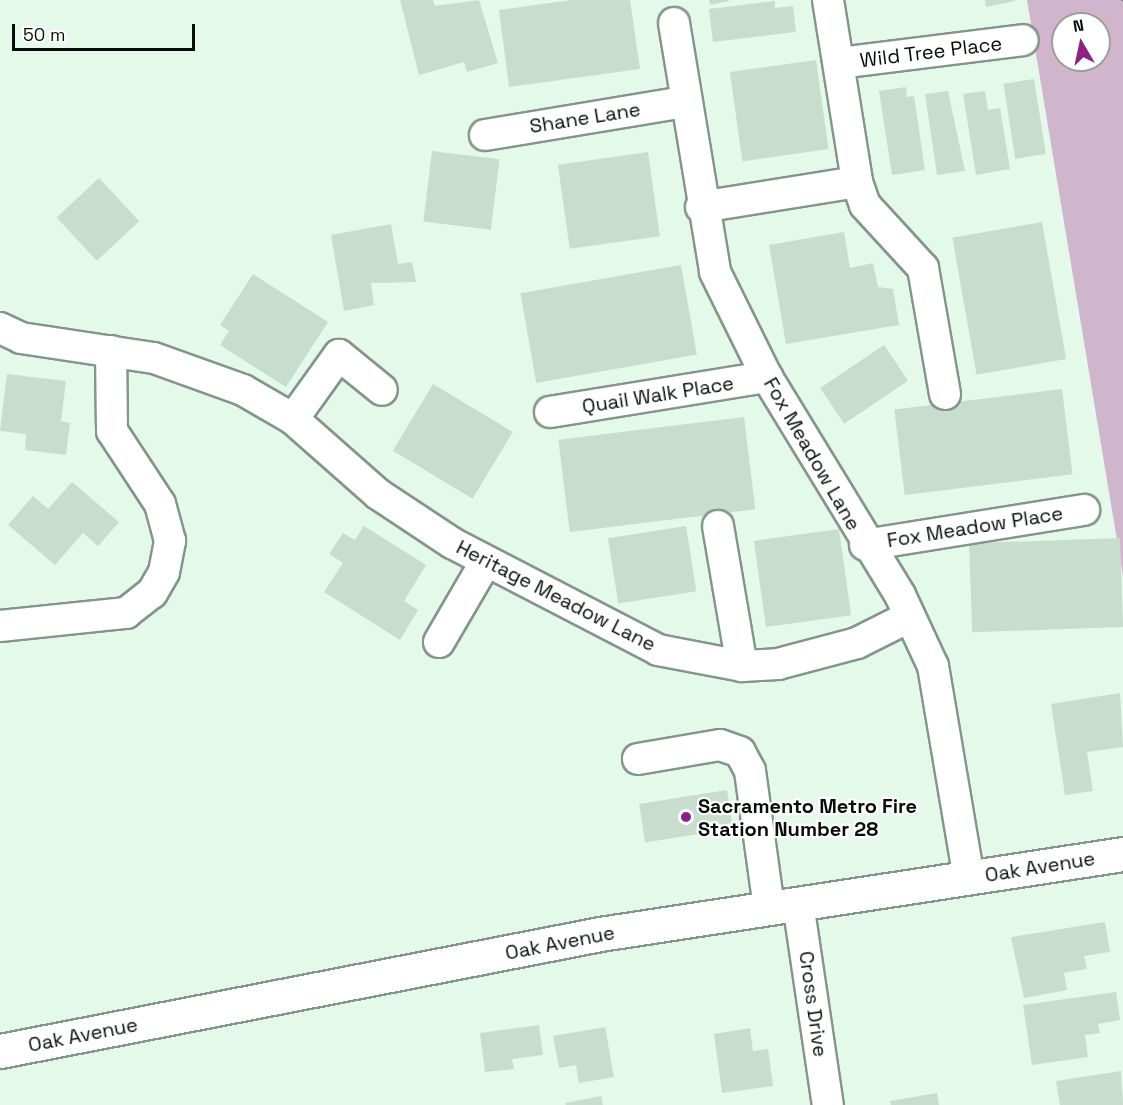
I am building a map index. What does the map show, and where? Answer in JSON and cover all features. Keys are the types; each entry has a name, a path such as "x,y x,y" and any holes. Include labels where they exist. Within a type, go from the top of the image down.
{"main road":[{"name":"Oak Avenue","path":"0,1051 600,934 1123,854"}],"street":[{"path":"828,0 857,182 865,206 923,268 945,394"},
{"name":"Fox Meadow Lane","path":"674,23 701,207 726,301 767,377 909,617 942,700 969,879"},
{"name":"Wild Tree Place","path":"839,63 1023,40"},
{"name":"Shane Lane","path":"486,135 685,102"},
{"path":"701,207 857,182"},
{"name":"Heritage Meadow Lane","path":"0,328 21,338 111,351 197,371 293,419 378,494 485,563 658,650 742,666 820,656 909,617"},
{"path":"0,626 126,613 152,593 164,572 170,541 163,512 112,431 111,351"},
{"path":"293,419 339,355 382,390"},
{"name":"Quail Walk Place","path":"550,412 767,377"},
{"name":"Fox Meadow Place","path":"865,545 1084,510"},
{"path":"718,526 742,666"},
{"path":"439,642 485,563"},
{"name":"Cross Drive","path":"638,759 720,744 740,752 750,771 784,906 828,1105"}],"shaded area":[{"path":"1027,0 1123,0 1123,576"}],"building":[{"path":"400,0 433,0 435,6 479,0 498,63 467,72 464,62 419,75"},
{"path":"572,0 630,0 640,69 509,87 499,10"},
{"path":"709,0 729,0 729,1 710,5"},
{"path":"985,0 1015,0 1015,1 986,7"},
{"path":"775,1 775,8 793,6 796,32 713,42 709,9"},
{"path":"816,60 829,149 742,161 730,72"},
{"path":"1034,79 1046,154 1015,159 1003,84"},
{"path":"906,87 907,97 914,96 925,170 892,175 879,91"},
{"path":"948,91 965,171 937,175 925,94"},
{"path":"985,91 988,110 1000,108 1010,169 976,175 963,94"},
{"path":"432,151 499,159 491,230 423,221"},
{"path":"648,152 660,236 570,249 558,165"},
{"path":"99,178 139,221 97,261 57,218"},
{"path":"1042,222 1066,359 977,375 952,238"},
{"path":"391,224 398,264 412,262 416,282 371,283 374,305 344,311 331,235"},
{"path":"844,232 850,268 873,263 878,287 893,289 899,325 786,344 769,245"},
{"path":"681,265 697,355 536,383 520,293"},
{"path":"253,274 328,322 286,387 220,345 229,331 220,325"},
{"path":"884,345 908,381 844,424 820,388"},
{"path":"7,374 66,381 61,421 70,423 66,455 25,450 26,434 0,431"},
{"path":"433,384 513,432 473,499 393,451"},
{"path":"1062,389 1072,474 905,495 894,410"},
{"path":"744,417 755,509 570,532 558,440"},
{"path":"72,482 119,522 98,546 83,533 55,565 8,525 33,496 48,509"},
{"path":"364,526 426,565 404,601 418,610 400,640 324,592 343,563 329,554 343,533 355,540"},
{"path":"686,526 696,591 618,604 608,538"},
{"path":"839,529 851,615 766,627 754,541"},
{"path":"1120,538 1123,627 972,632 969,543"},
{"path":"1120,693 1123,747 1087,752 1093,791 1065,795 1051,704"},
{"name":"Sacramento Metro Fire Station Number 28","path":"727,790 733,829 645,842 639,804"},
{"path":"1105,922 1110,952 1084,956 1087,969 1064,973 1067,990 1024,998 1011,937"},
{"path":"1116,992 1120,1020 1098,1024 1100,1033 1085,1035 1088,1057 1032,1065 1023,1005"},
{"path":"539,1025 543,1055 512,1059 514,1069 485,1072 480,1033"},
{"path":"605,1027 614,1077 579,1083 576,1065 559,1068 553,1036"},
{"path":"750,1028 753,1051 768,1049 773,1086 722,1093 714,1034"},
{"path":"1121,1071 1123,1105 1060,1105 1056,1081"},
{"path":"937,1093 939,1105 891,1105 890,1101"},
{"path":"601,1096 603,1105 566,1105 565,1103"}],"place":[{"name":"Sacramento Metro Fire Station Number 28","path":"686,817"}]}
